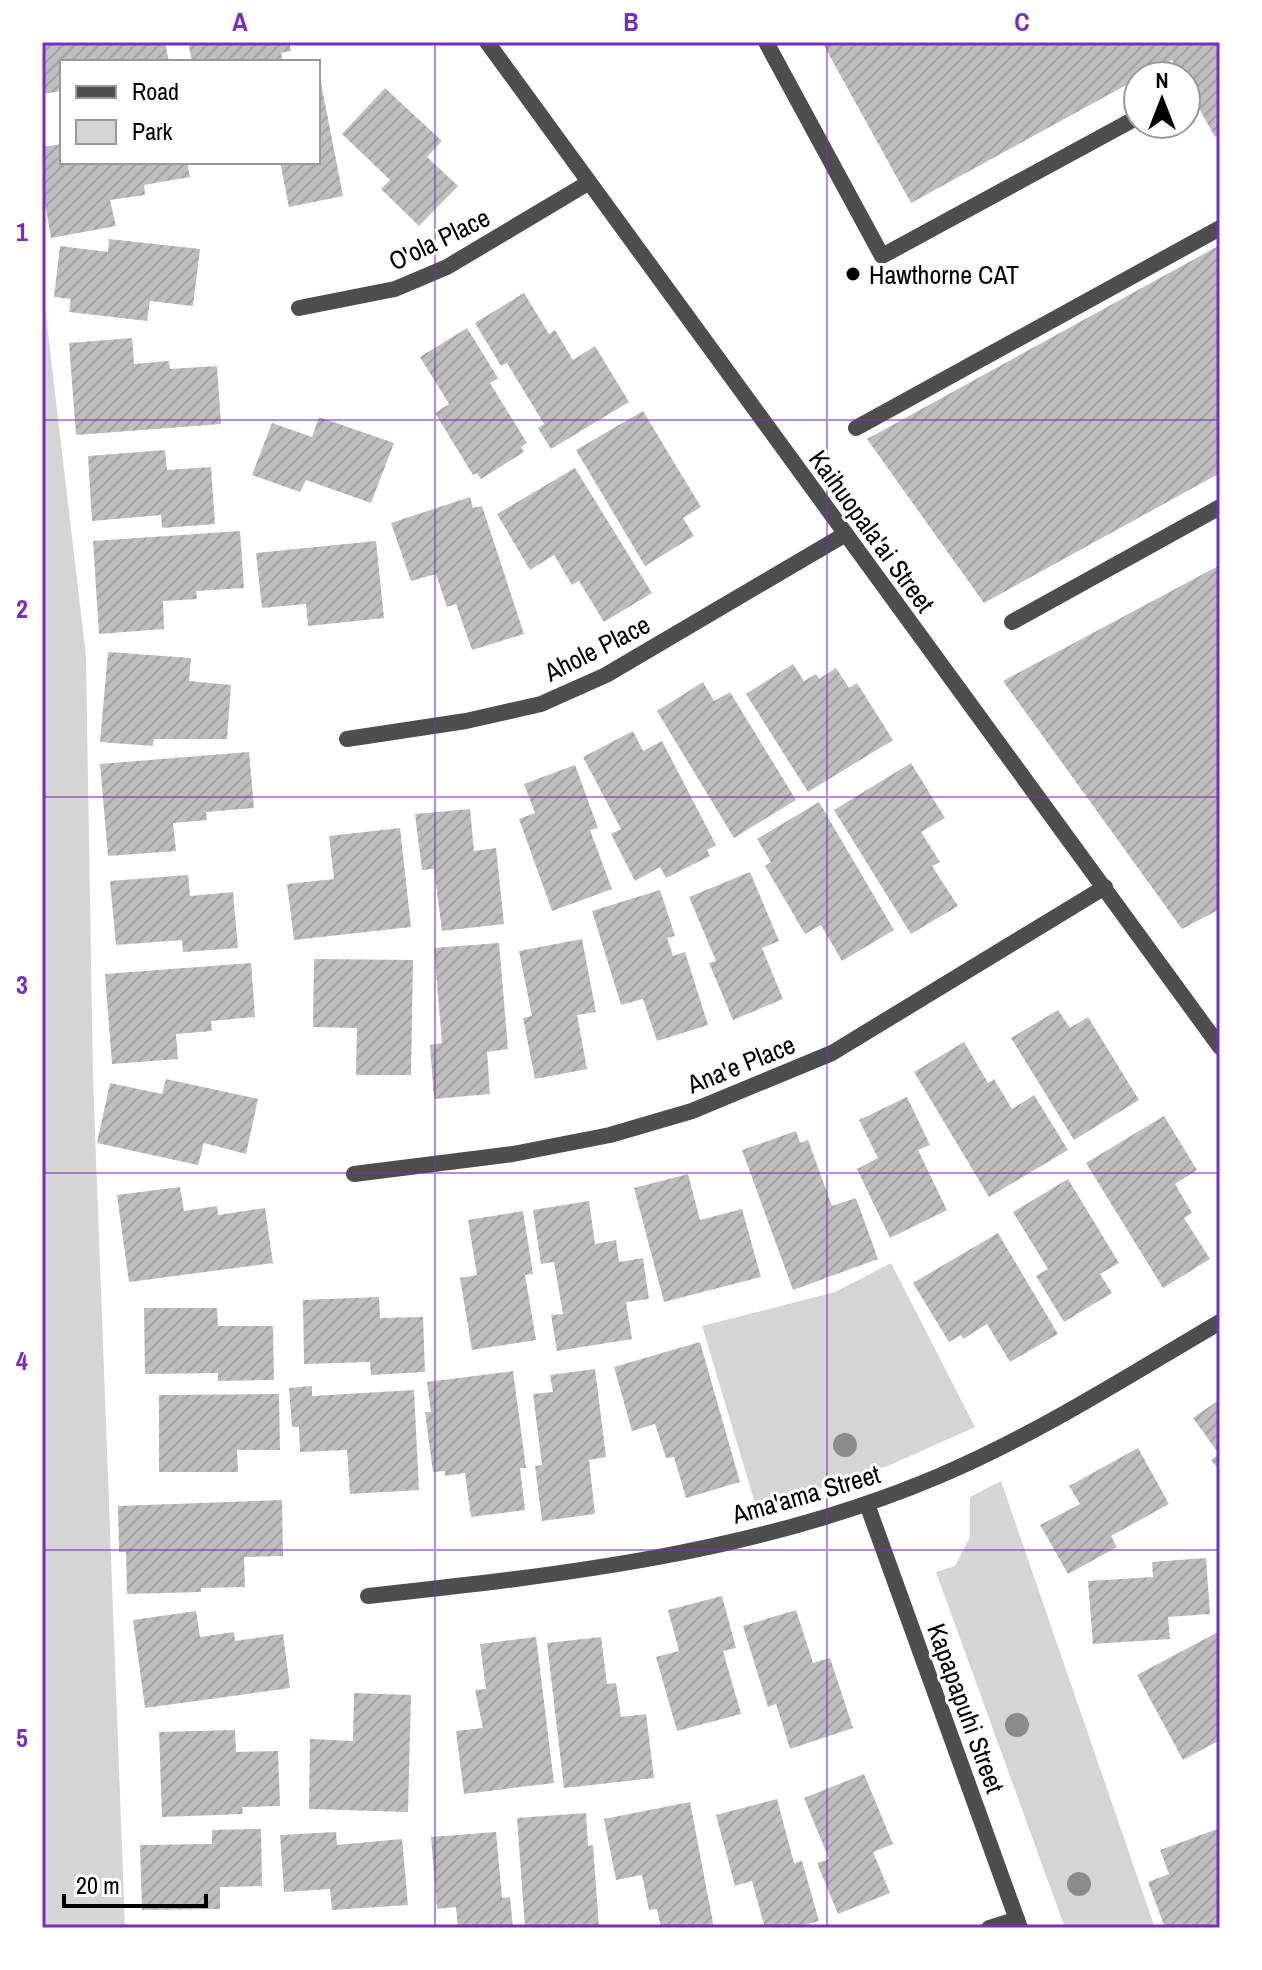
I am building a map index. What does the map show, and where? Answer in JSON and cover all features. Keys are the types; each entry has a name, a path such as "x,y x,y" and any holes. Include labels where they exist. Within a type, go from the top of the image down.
{"street":[{"name":"Kaihuopala'ai Street","path":"487,42 1220,1047"},
{"path":"766,42 882,256 1122,126"},
{"name":"O'ola Place","path":"299,308 395,289 447,267 588,183"},
{"path":"856,428 1220,228"},
{"path":"1012,622 1220,507"},
{"name":"Ahole Place","path":"347,739 466,721 541,704 606,675 844,535"},
{"name":"Ana'e Place","path":"354,1174 513,1154 610,1135 692,1111 832,1053 1105,887"},
{"name":"Ama'ama Street","path":"368,1596 570,1574 659,1558 867,1504 941,1476 1046,1425 1220,1322"},
{"name":"Kapapapuhi Street","path":"867,1504 1018,1924"},
{"path":"989,1928 1018,1924"}],"green space":[{"path":"42,282 86,656 93,1078 125,1928 42,1928"},
{"path":"891,1263 975,1427 890,1465 757,1510 702,1326 835,1292"},
{"path":"1001,1481 1155,1928 1065,1928 936,1572 955,1566 970,1537 970,1497"}],"building":[{"path":"42,42 165,42 169,60 60,60 60,91 42,94"},
{"path":"188,42 289,42 291,51 281,53 283,60 192,60"},
{"path":"822,42 1220,42 1220,134 1215,137 1202,114 1202,60 1122,60 1122,87 911,203"},
{"path":"321,83 343,196 289,207 280,164 320,164"},
{"path":"385,88 442,141 427,157 458,186 419,226 381,189 390,180 342,134"},
{"path":"60,144 60,164 187,164 190,177 144,185 145,195 110,200 116,226 51,238 42,186 42,147"},
{"path":"109,239 200,249 193,306 150,301 147,321 69,312 71,299 54,297 60,246 108,252"},
{"path":"1220,245 1220,473 984,603 867,439"},
{"path":"524,293 549,334 555,330 573,360 595,346 629,402 551,449 538,428 544,424 507,363 501,366 475,323"},
{"path":"467,328 498,378 490,383 527,443 521,447 524,452 481,479 477,473 473,475 435,413 449,404 420,357"},
{"path":"132,338 134,364 169,361 170,369 217,366 221,424 76,435 69,343"},
{"path":"643,411 701,507 683,518 694,536 645,566 576,450"},
{"path":"319,417 394,443 371,503 306,480 300,492 252,475 272,423 312,437"},
{"path":"165,450 167,470 211,467 215,524 162,528 161,515 92,521 88,456"},
{"path":"575,468 652,593 604,622 579,581 572,585 554,555 530,570 497,514"},
{"path":"470,497 473,508 482,506 524,634 472,650 456,604 447,607 436,574 411,581 391,523"},
{"path":"240,531 244,588 196,591 197,599 163,601 164,629 99,634 93,541"},
{"path":"376,541 384,618 308,626 306,604 262,608 256,553"},
{"path":"1220,565 1220,909 1182,929 1003,681"},
{"path":"108,652 191,658 189,681 231,685 227,739 154,739 153,746 100,742"},
{"path":"793,664 804,681 816,674 819,679 836,668 849,688 857,683 893,740 808,792 746,694"},
{"path":"703,682 714,701 730,692 796,800 734,838 657,711"},
{"path":"633,731 643,751 662,741 716,845 707,850 710,856 666,878 660,867 635,881 611,834 621,829 583,757"},
{"path":"249,752 254,808 206,812 207,820 173,823 176,851 108,856 100,764"},
{"path":"911,763 945,818 921,832 940,862 932,866 958,906 911,934 834,810"},
{"path":"575,765 598,828 590,830 612,889 552,911 519,819 535,813 524,784"},
{"path":"819,802 894,930 842,961 821,925 805,934 765,866 771,862 757,839"},
{"path":"470,809 474,851 496,848 504,924 442,931 434,869 422,870 415,814"},
{"path":"400,828 411,927 294,940 287,884 334,879 329,836"},
{"path":"750,872 779,941 762,948 783,999 733,1020 709,963 716,961 689,897"},
{"path":"188,875 190,896 233,892 238,948 183,952 182,940 116,945 110,881"},
{"path":"660,890 675,936 667,938 673,956 685,952 708,1025 657,1041 643,999 621,1005 592,911"},
{"path":"582,939 596,1012 577,1015 587,1069 535,1079 523,1018 532,1016 519,951"},
{"path":"499,943 508,1049 487,1052 490,1094 434,1099 430,1045 442,1043 434,948"},
{"path":"314,959 413,960 411,1075 356,1075 357,1028 313,1027"},
{"path":"251,963 255,1017 211,1021 212,1031 176,1034 178,1059 112,1064 105,974"},
{"path":"1058,1010 1070,1028 1088,1017 1139,1100 1074,1140 1011,1038"},
{"path":"964,1042 988,1083 994,1079 1012,1109 1034,1095 1068,1150 989,1197 914,1072"},
{"path":"166,1079 258,1099 246,1154 204,1143 198,1165 97,1143 110,1083 162,1094"},
{"path":"907,1097 930,1145 918,1150 947,1210 890,1238 857,1169 878,1158 859,1120"},
{"path":"1164,1116 1197,1170 1175,1184 1192,1213 1184,1218 1210,1259 1163,1288 1086,1163"},
{"path":"796,1131 800,1143 808,1140 832,1206 856,1198 878,1259 793,1290 742,1150"},
{"path":"688,1174 700,1220 742,1209 761,1277 664,1302 634,1188"},
{"path":"1068,1179 1119,1263 1100,1274 1112,1293 1064,1322 1036,1276 1048,1269 1013,1212"},
{"path":"180,1187 184,1211 217,1206 218,1215 265,1208 273,1263 129,1282 117,1195"},
{"path":"589,1201 595,1244 616,1240 619,1262 643,1258 649,1299 626,1302 632,1339 557,1351 551,1315 563,1314 554,1262 541,1264 533,1210"},
{"path":"523,1211 533,1274 525,1275 536,1340 472,1350 460,1278 477,1275 468,1220"},
{"path":"998,1233 1058,1334 1010,1362 987,1324 963,1339 961,1335 949,1342 913,1283"},
{"path":"379,1297 380,1318 423,1317 425,1372 371,1375 370,1362 304,1364 303,1300"},
{"path":"144,1308 217,1308 218,1326 273,1326 274,1380 218,1381 218,1373 145,1374"},
{"path":"700,1342 740,1482 686,1498 674,1457 666,1458 655,1424 632,1431 614,1367"},
{"path":"595,1369 606,1457 589,1460 595,1514 542,1521 535,1466 542,1465 533,1394 553,1392 550,1375"},
{"path":"513,1371 526,1468 520,1468 525,1510 471,1517 465,1473 445,1476 445,1471 433,1472 425,1412 431,1412 427,1382"},
{"path":"312,1386 312,1396 414,1390 419,1490 350,1494 347,1450 300,1452 299,1427 292,1427 289,1388"},
{"path":"279,1394 280,1450 237,1450 238,1472 159,1472 159,1395"},
{"path":"1220,1399 1220,1471 1211,1460 1219,1454 1193,1418"},
{"path":"1138,1448 1169,1504 1111,1536 1117,1547 1068,1574 1040,1525 1080,1504 1069,1486"},
{"path":"282,1500 283,1556 244,1557 245,1587 127,1594 126,1552 119,1552 118,1506"},
{"path":"1206,1558 1210,1614 1168,1617 1170,1639 1093,1644 1088,1581 1153,1577 1152,1562"},
{"path":"722,1596 736,1648 723,1651 741,1714 677,1731 656,1657 679,1651 668,1610"},
{"path":"796,1610 813,1663 830,1658 853,1728 790,1749 776,1704 768,1707 743,1626"},
{"path":"196,1611 200,1637 234,1632 235,1641 283,1634 290,1688 145,1708 133,1620"},
{"path":"1220,1631 1220,1740 1183,1760 1137,1675"},
{"path":"536,1637 554,1783 464,1794 456,1731 483,1728 475,1690 486,1689 480,1644"},
{"path":"601,1637 607,1684 616,1683 621,1717 646,1714 654,1778 564,1788 547,1643"},
{"path":"354,1693 411,1695 408,1812 309,1809 310,1739 353,1741"},
{"path":"235,1730 236,1752 278,1751 280,1806 242,1807 243,1814 162,1817 159,1732"},
{"path":"864,1774 893,1844 873,1852 890,1893 838,1914 817,1863 829,1859 804,1798"},
{"path":"777,1799 794,1863 802,1861 819,1921 793,1928 765,1928 752,1881 735,1886 716,1815"},
{"path":"690,1802 714,1928 661,1928 657,1909 649,1910 642,1875 616,1880 604,1819"},
{"path":"586,1813 588,1846 593,1845 599,1928 525,1928 517,1818"},
{"path":"1220,1828 1220,1923 1206,1928 1165,1928 1148,1882 1169,1874 1160,1850"},
{"path":"261,1829 262,1886 220,1887 220,1909 142,1910 140,1845 212,1844 212,1830"},
{"path":"336,1832 337,1845 402,1839 408,1905 332,1910 330,1889 284,1892 280,1835"},
{"path":"496,1832 502,1898 510,1897 513,1928 458,1928 456,1907 437,1909 431,1837"}],"place":[{"name":"Hawthorne CAT","path":"853,274"}]}
